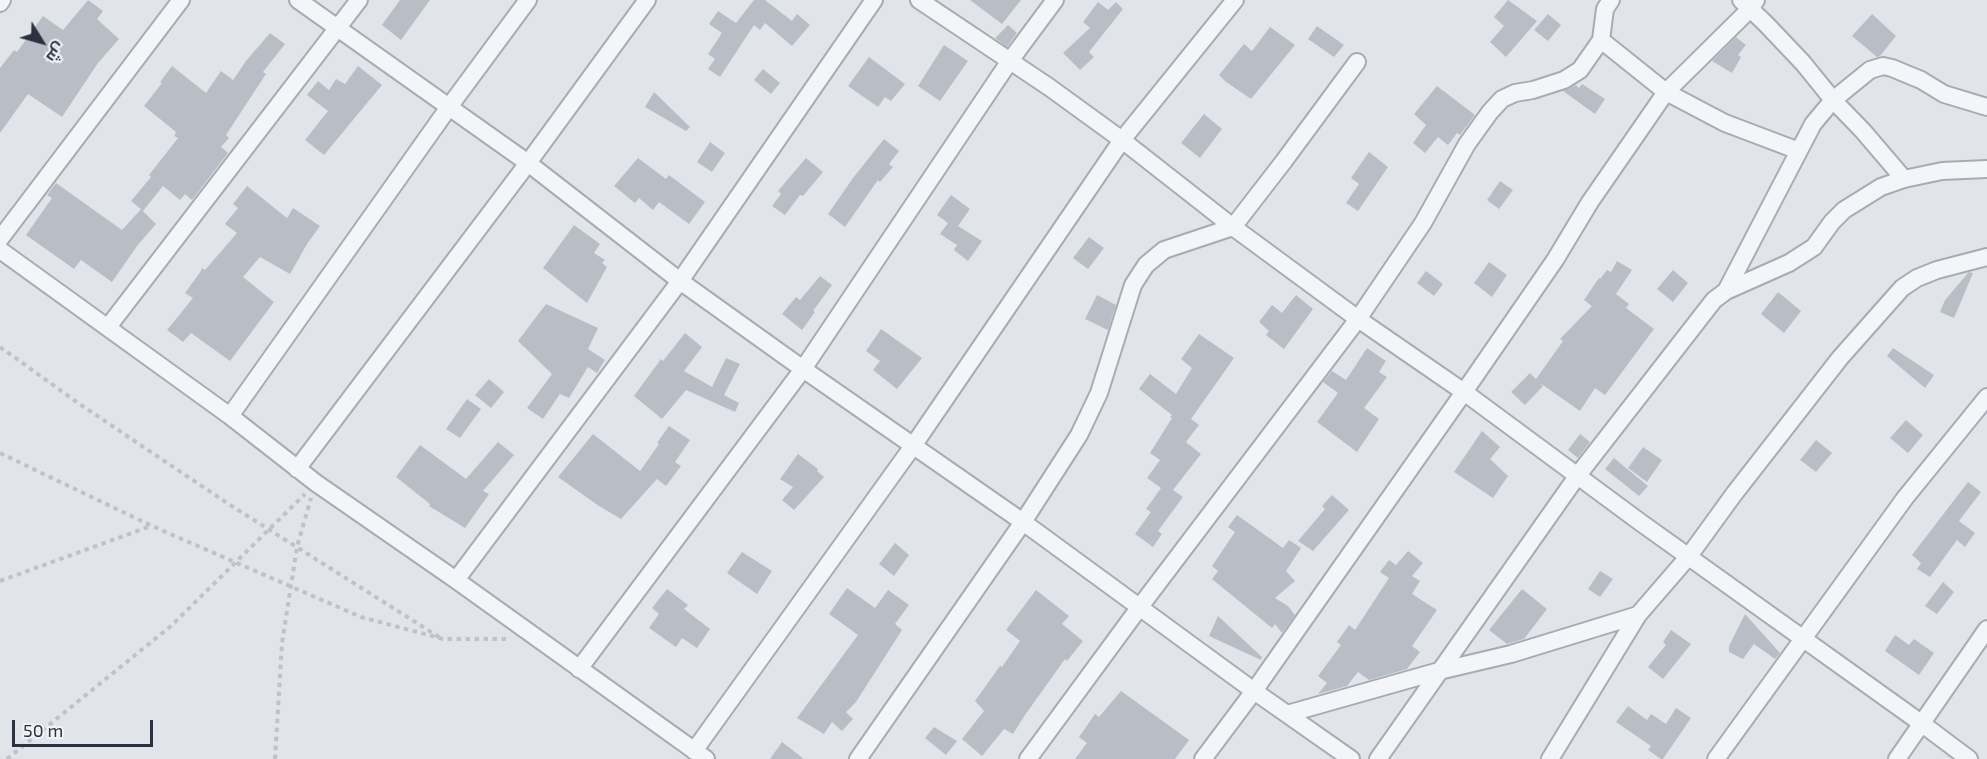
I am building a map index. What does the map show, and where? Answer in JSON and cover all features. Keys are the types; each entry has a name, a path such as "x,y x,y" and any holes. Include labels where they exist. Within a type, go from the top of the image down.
{"street":[{"path":"0,238 181,0"},
{"path":"298,0 528,163 680,281 1023,522 1351,759"},
{"path":"108,327 359,0"},
{"path":"230,416 449,107 528,0"},
{"path":"297,469 528,163 647,0"},
{"path":"456,580 680,281 874,0"},
{"path":"919,0 1049,87 1358,319 1464,392 1968,759"},
{"path":"579,669 803,369 1009,62 1056,0"},
{"path":"0,250 230,416 316,483 700,755 1122,140 1235,0"},
{"path":"1028,759 1139,608 1358,319 1423,223 1467,144 1490,112 1502,99 1515,93 1564,80 1580,70 1601,40 1605,9 1611,0"},
{"path":"1203,759 1254,691 1464,392 1666,92 1749,3 1904,179"},
{"path":"1601,40 1666,92 1725,123 1799,151"},
{"path":"858,759 1023,522 1078,435 1099,393 1133,285 1146,265 1164,250 1233,227 1357,62"},
{"path":"1726,291 1813,124 1833,100 1870,69 1884,66 1912,76 1944,94 1987,107"},
{"path":"1378,759 1578,475 1714,300 1726,291 1789,263 1814,247 1844,210 1881,188 1904,179 1942,171 1987,169"},
{"path":"1550,759 1638,615 1689,556 1734,494 1840,358 1902,288 1917,278 1937,270 1987,256"},
{"path":"1716,759 1905,498 1987,397"},
{"path":"1287,714 1440,671 1511,654 1638,615"},
{"path":"1897,759 1987,629"}],"path":[{"path":"0,347 78,403 270,530 443,639"},
{"path":"0,453 152,526 361,617 443,639 537,638"},
{"path":"7,759 171,626 316,483"},
{"path":"275,759 282,643 297,547 316,483"},
{"path":"0,581 42,568 152,526"}],"building":[{"path":"88,0 103,11 97,19 119,39 98,63 62,117 28,94 0,133 0,68 14,50 17,52 43,16 63,30"},
{"path":"400,0 430,0 401,40 382,25"},
{"path":"754,0 765,0 792,21 797,14 810,25 792,46 765,23 760,30 754,25 720,77 708,69 715,59 708,54 722,33 709,24 718,11 736,23"},
{"path":"970,0 1021,0 1002,24"},
{"path":"1508,0 1537,21 1506,57 1490,42 1504,26 1494,17"},
{"path":"1098,2 1108,10 1116,2 1123,9 1089,52 1094,57 1080,70 1063,53 1090,28 1083,22"},
{"path":"1548,14 1561,25 1548,41 1534,30"},
{"path":"1872,14 1896,36 1877,57 1852,36"},
{"path":"1008,25 1017,33 1007,47 995,38"},
{"path":"1317,26 1344,45 1334,57 1308,39"},
{"path":"1270,27 1295,45 1251,99 1219,75 1244,44 1252,51"},
{"path":"270,33 285,44 263,72 266,74 226,135 229,138 221,147 228,153 192,200 185,194 180,200 163,186 143,211 131,201 178,138 174,136 176,132 144,106 162,83 160,82 172,66 206,93 221,71 233,80"},
{"path":"1736,37 1746,45 1738,55 1741,57 1732,73 1712,61"},
{"path":"944,45 968,61 940,101 918,86"},
{"path":"869,57 905,84 891,101 885,97 878,107 848,86"},
{"path":"358,66 382,85 324,155 305,140 328,111 307,95 318,81 329,90 336,79 345,84"},
{"path":"763,69 780,83 771,94 754,80"},
{"path":"1582,84 1605,99 1595,114 1563,91 1576,85 1579,88"},
{"path":"1437,86 1475,115 1460,135 1457,133 1448,145 1438,137 1425,153 1413,143 1426,125 1414,114"},
{"path":"654,92 690,127 686,131 645,107"},
{"path":"1204,114 1222,129 1200,158 1181,143"},
{"path":"884,139 899,151 889,164 893,167 880,182 878,180 845,227 828,214"},
{"path":"710,142 725,153 712,172 697,162"},
{"path":"1369,152 1388,167 1358,211 1346,203 1359,184 1351,178"},
{"path":"638,158 666,179 669,175 705,202 689,224 659,202 653,210 639,198 635,203 614,186"},
{"path":"806,158 823,172 803,196 800,195 785,215 772,206 781,194 778,191"},
{"path":"1500,181 1513,190 1499,209 1487,200"},
{"path":"56,183 122,230 141,209 156,224 137,246 112,282 81,260 74,269 26,235 52,198 47,195"},
{"path":"247,186 287,218 293,208 320,226 290,274 260,257 243,277 274,302 230,361 191,333 183,342 167,330 193,298 185,293 202,268 205,270 237,233 225,224 238,208 233,204"},
{"path":"951,195 970,209 958,226 982,241 968,261 954,250 957,245 940,234 948,223 937,215"},
{"path":"574,225 600,244 594,253 605,260 602,263 607,267 587,303 543,268"},
{"path":"1089,237 1104,248 1088,269 1073,258"},
{"path":"1617,261 1632,270 1616,294 1629,304 1626,308 1654,329 1605,395 1595,388 1580,411 1540,383 1543,386 1525,405 1511,392 1530,373 1536,379 1563,341 1560,339 1592,306 1584,300 1599,278 1607,270 1611,272"},
{"path":"1489,262 1507,275 1492,297 1474,283"},
{"path":"1673,270 1688,283 1673,302 1657,289"},
{"path":"1426,271 1443,284 1434,296 1417,283"},
{"path":"1969,272 1973,273 1954,318 1940,312 1945,300"},
{"path":"820,276 832,285 802,330 782,314 796,297 800,300"},
{"path":"1778,292 1801,311 1784,333 1761,314"},
{"path":"1097,295 1116,305 1108,330 1085,319"},
{"path":"1296,295 1313,309 1284,349 1266,335 1269,331 1259,322 1272,305 1282,313"},
{"path":"546,304 598,328 588,349 605,360 597,373 588,367 569,398 560,394 543,419 527,408 552,374 518,341"},
{"path":"881,329 922,358 897,389 873,370 880,361 866,351"},
{"path":"685,333 702,347 684,371 712,387 726,358 740,364 724,395 739,403 735,412 686,390 662,419 634,396 661,359 663,361"},
{"path":"1199,334 1234,358 1191,419 1199,425 1186,442 1201,454 1173,490 1183,497 1158,531 1162,534 1153,547 1135,534 1151,512 1146,509 1161,488 1147,478 1160,460 1150,453 1172,415 1139,389 1150,374 1176,394 1192,368 1181,359"},
{"path":"1367,348 1386,361 1379,372 1387,377 1364,408 1379,419 1357,452 1317,422 1338,393 1323,382 1332,371 1346,380"},
{"path":"1893,348 1934,375 1925,388 1887,356"},
{"path":"489,379 504,392 491,408 475,395"},
{"path":"467,399 481,409 460,438 446,429"},
{"path":"1906,420 1923,435 1908,453 1890,438"},
{"path":"669,426 690,440 675,462 681,466 666,486 657,479 621,519 558,477 593,434 640,471"},
{"path":"1482,431 1500,447 1490,459 1508,476 1493,498 1454,472"},
{"path":"1580,434 1590,442 1578,458 1568,450"},
{"path":"1816,440 1832,453 1816,472 1800,460"},
{"path":"498,442 514,455 483,491 489,494 465,528 429,506 430,504 396,477 420,445 466,479"},
{"path":"1643,447 1662,460 1647,482 1628,468"},
{"path":"798,454 818,469 817,471 824,477 794,510 782,500 793,487 780,479"},
{"path":"1614,458 1648,486 1639,496 1605,469"},
{"path":"1968,482 1981,492 1959,521 1975,533 1965,547 1957,540 1930,577 1917,569 1921,563 1912,555"},
{"path":"1332,495 1349,510 1313,551 1298,541 1325,509 1322,506"},
{"path":"1237,515 1283,548 1289,540 1301,548 1286,571 1295,581 1275,598 1288,606 1295,615 1282,633 1275,624 1272,628 1212,579 1218,571 1212,566 1235,532 1228,527"},
{"path":"895,543 909,555 894,576 879,564"},
{"path":"1408,551 1423,563 1412,576 1420,581 1412,594 1437,610 1412,646 1420,652 1407,669 1369,680 1358,672 1347,686 1318,694 1327,683 1318,676 1341,645 1337,642 1349,625 1355,630 1389,578 1380,572 1389,560 1396,565"},
{"path":"742,552 772,571 757,594 727,573"},
{"path":"1600,571 1613,579 1600,597 1588,589"},
{"path":"1943,582 1954,592 1937,614 1925,606"},
{"path":"847,588 875,608 888,590 909,605 895,624 902,630 856,702 846,712 853,719 842,731 832,722 824,734 797,718 858,635 829,614"},
{"path":"667,589 688,605 684,609 710,629 697,648 682,638 676,647 649,628 659,614 652,608"},
{"path":"1522,589 1547,609 1524,639 1507,644 1489,630"},
{"path":"1036,590 1069,616 1062,624 1083,641 1067,661 1065,659 1013,734 1004,729 982,756 962,739 984,711 975,701 1020,641 1006,630"},
{"path":"1745,614 1780,653 1775,659 1754,644 1743,659 1729,652 1729,646"},
{"path":"1218,616 1262,657 1261,660 1209,636"},
{"path":"1671,630 1691,644 1663,679 1648,667 1666,645 1663,642"},
{"path":"1895,635 1909,645 1914,639 1934,653 1919,675 1885,651"},
{"path":"1121,691 1189,740 1175,759 1075,759 1087,743 1079,737 1095,714 1099,717"},
{"path":"1628,706 1647,720 1651,714 1666,724 1676,708 1691,718 1661,759 1648,750 1651,746 1616,722"},
{"path":"934,727 957,741 946,755 925,738"},
{"path":"782,742 804,759 770,759"}]}
